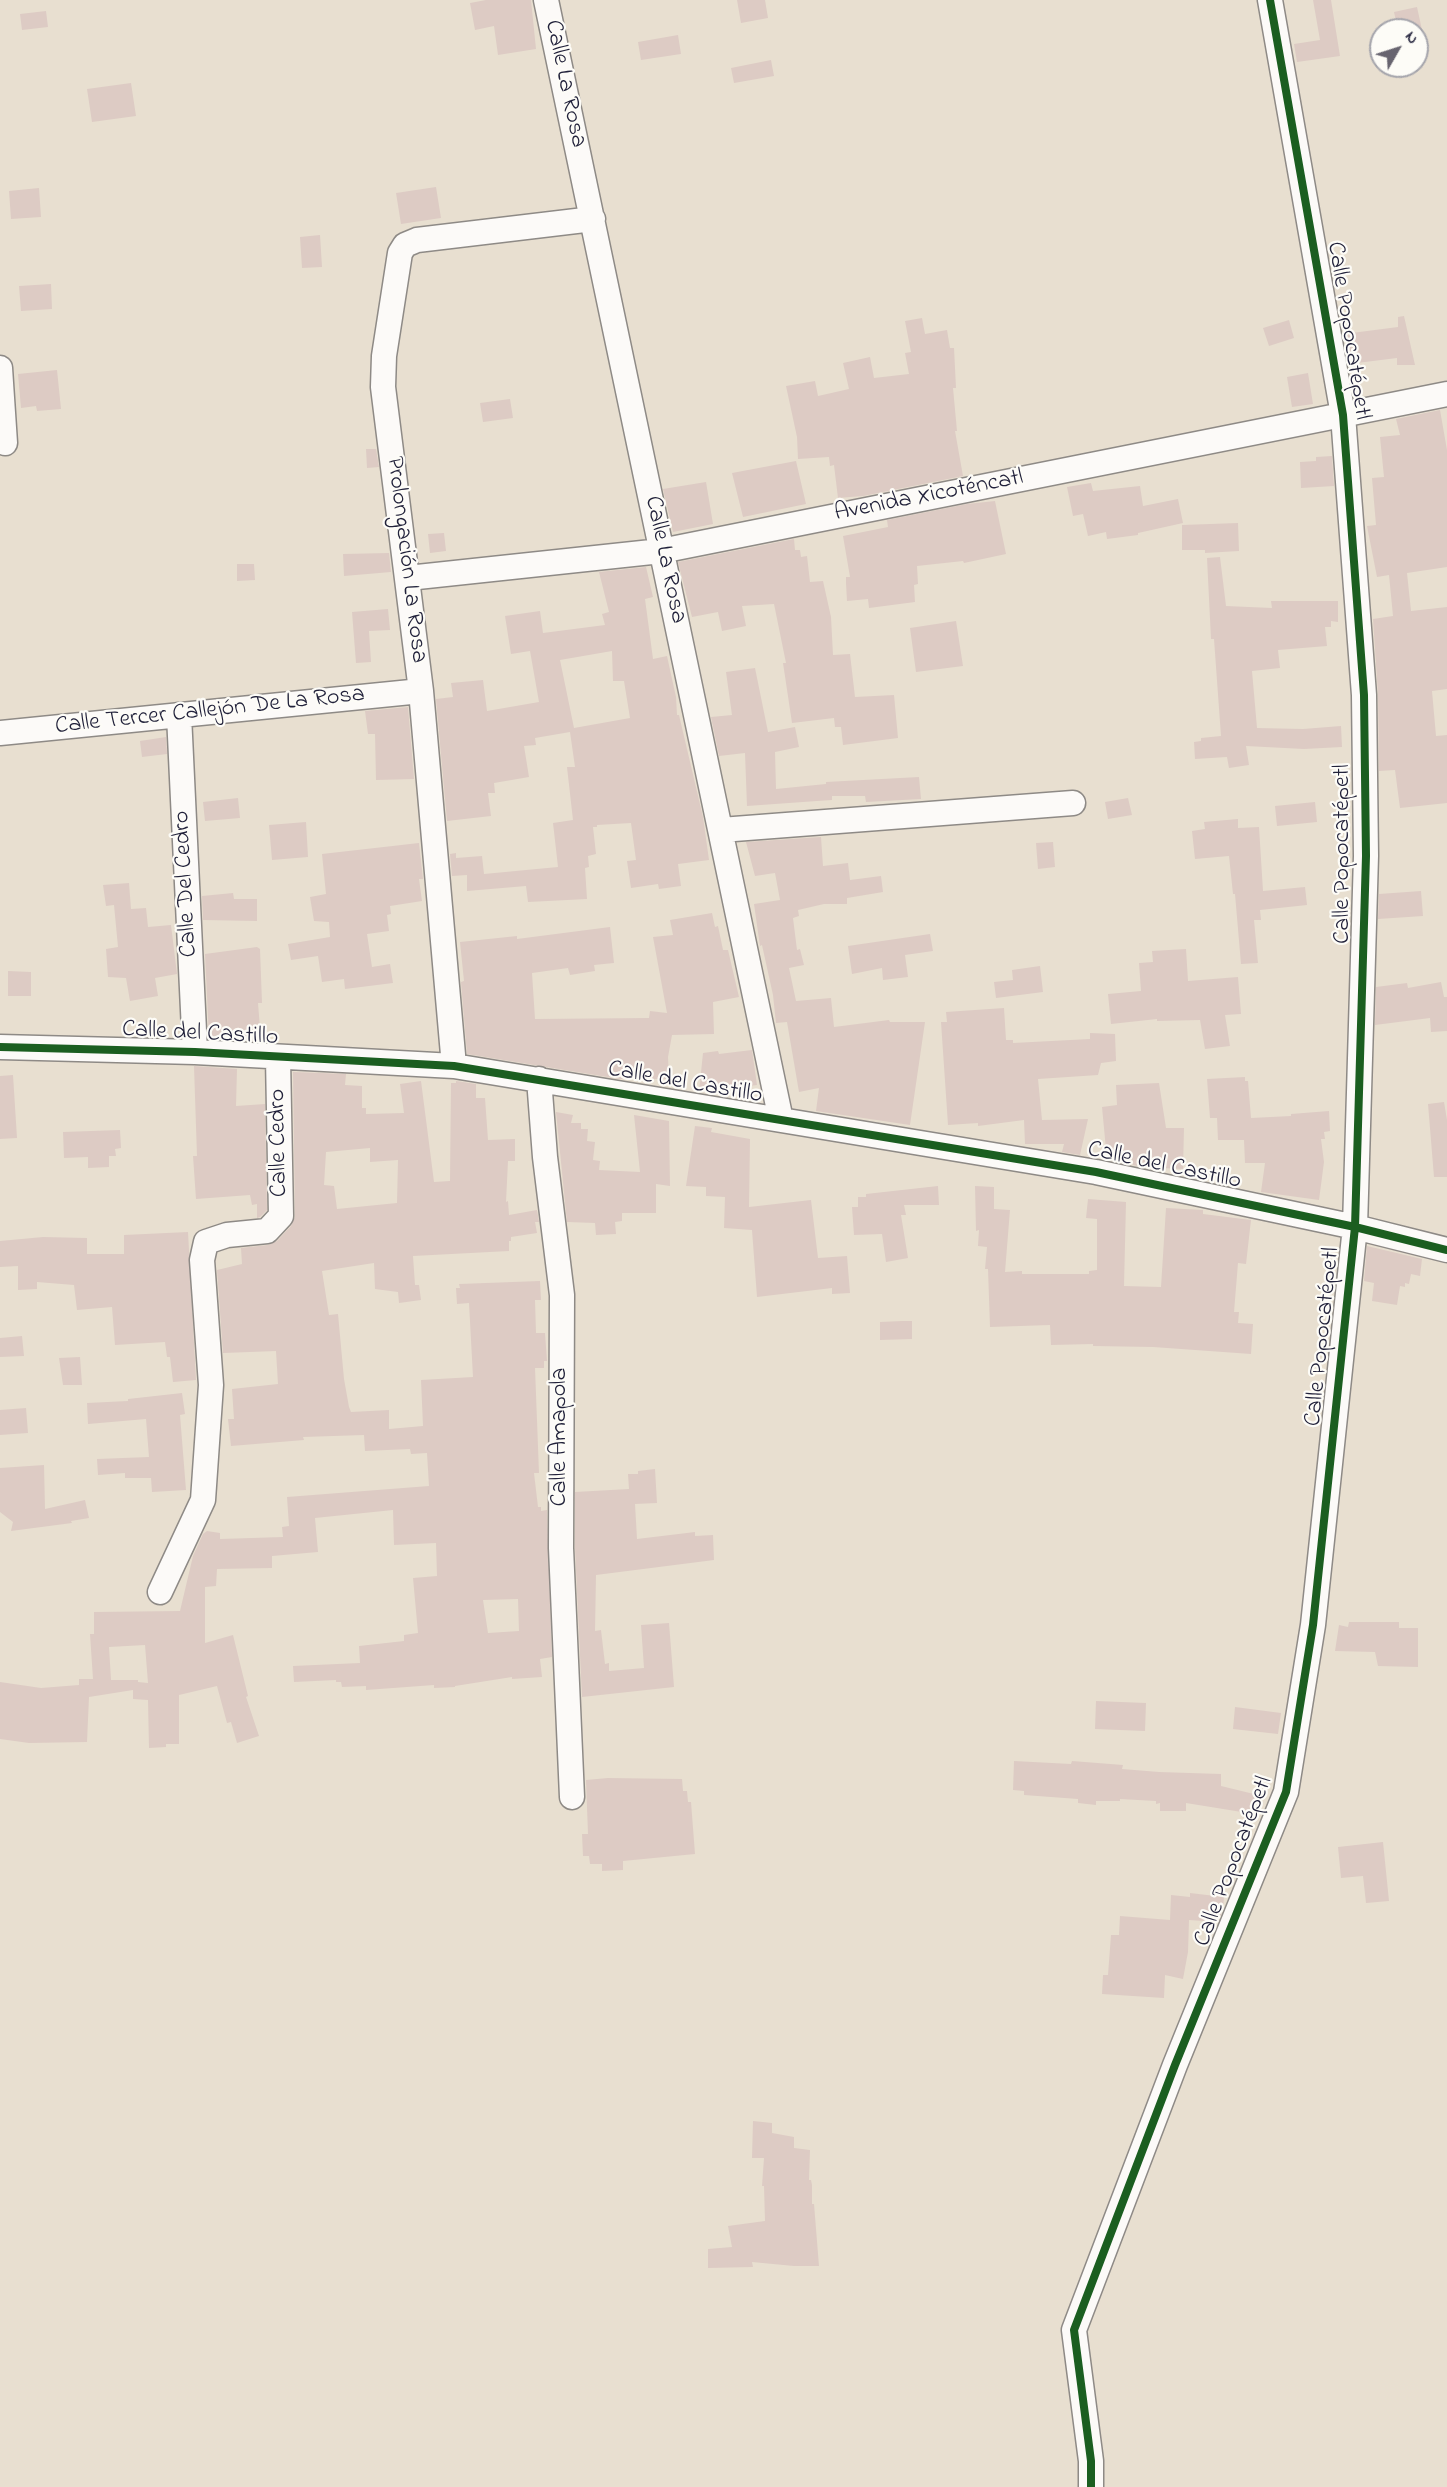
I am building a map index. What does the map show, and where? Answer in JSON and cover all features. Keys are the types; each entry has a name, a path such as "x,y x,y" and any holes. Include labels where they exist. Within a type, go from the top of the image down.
{"street":[{"name":"Calle La Rosa","path":"546,0 781,1120"},
{"name":"Calle Popocatépetl","path":"1091,2487 1091,2461 1074,2330 1175,2065 1286,1792 1313,1624 1355,1227 1366,856 1364,695 1343,415 1270,0"},
{"name":"Prolongación La Rosa","path":"454,1066 421,691 383,387 384,356 400,253 405,245 417,240 593,219"},
{"path":"0,368 5,443"},
{"name":"Avenida Xicoténcatl","path":"408,578 662,551 1447,394"},
{"name":"Calle Tercer Callejón De La Rosa","path":"0,733 421,691"},
{"name":"Calle Del Cedro","path":"179,716 195,1052"},
{"path":"721,830 1073,803"},
{"name":"Calle del Castillo","path":"0,1047 195,1052 454,1066 1096,1172 1355,1227"},
{"name":"Calle Cedro","path":"160,1592 203,1500 211,1385 202,1260 206,1242 227,1235 267,1231 281,1216 278,1058"},
{"name":"Calle Amapola","path":"539,1079 545,1157 562,1295 561,1548 572,1797"},
{"path":"1355,1227 1447,1250"}],"building":[{"path":"486,0 531,0 536,49 498,55 494,26 475,30 470,3"},
{"path":"737,0 765,0 768,18 741,23"},
{"path":"1313,0 1331,0 1340,56 1297,62 1294,44 1320,40"},
{"path":"1417,7 1419,18 1395,18 1394,12"},
{"path":"46,11 48,27 22,30 20,14"},
{"path":"678,35 681,54 641,60 638,42"},
{"path":"771,60 774,76 734,83 731,68"},
{"path":"131,83 136,116 92,122 87,89"},
{"path":"436,187 441,218 401,224 396,193"},
{"path":"39,188 41,217 11,219 9,191"},
{"path":"320,235 322,267 302,268 300,237"},
{"path":"51,284 52,309 21,311 19,286"},
{"path":"1404,316 1415,365 1397,365 1397,358 1349,364 1344,334 1398,327 1398,317"},
{"path":"922,318 925,334 947,330 950,348 954,348 956,388 953,388 957,431 955,431 963,476 863,496 838,498 834,465 830,466 829,457 798,459 797,437 786,386 815,381 818,396 849,389 843,363 870,357 874,378 909,374 905,353 911,352 905,321"},
{"path":"1289,320 1294,338 1269,346 1263,328"},
{"path":"57,370 61,409 37,411 36,406 21,408 18,374"},
{"path":"1308,373 1313,404 1292,407 1287,377"},
{"path":"510,399 513,418 483,422 480,403"},
{"path":"1440,410 1447,450 1447,567 1407,573 1411,611 1447,607 1447,689 1432,691 1436,736 1447,735 1447,803 1400,808 1395,770 1379,771 1378,694 1373,619 1393,616 1389,575 1377,577 1367,526 1376,525 1372,478 1384,477 1380,437 1400,435 1396,419"},
{"path":"366,449 376,449 379,467 367,468"},
{"path":"1332,456 1334,486 1301,488 1300,462 1316,461 1316,457"},
{"path":"796,461 806,504 743,517 732,473"},
{"path":"706,482 713,524 673,532 663,489"},
{"path":"1091,483 1093,491 1140,486 1143,506 1178,499 1183,523 1138,533 1138,535 1107,539 1106,532 1088,536 1083,514 1073,516 1067,487"},
{"path":"995,501 1006,554 964,563 963,561 917,566 918,584 914,585 915,602 869,608 868,599 847,601 846,577 850,577 843,536 888,527 887,520 967,504"},
{"path":"1238,523 1239,551 1205,553 1205,550 1182,550 1182,525"},
{"path":"444,533 446,551 430,553 428,534"},
{"path":"794,539 795,550 800,550 801,557 807,556 810,582 823,581 831,617 833,655 850,654 855,697 894,695 898,738 843,745 841,727 835,727 834,718 792,723 783,663 786,663 774,604 742,606 746,626 722,631 718,612 692,617 678,562"},
{"path":"389,553 391,572 344,576 343,554"},
{"path":"1220,557 1226,606 1272,608 1271,601 1338,601 1338,622 1331,621 1331,627 1325,627 1327,646 1278,650 1280,668 1252,671 1257,728 1303,729 1341,726 1342,747 1304,749 1246,746 1249,765 1229,768 1227,757 1195,759 1194,742 1201,741 1201,738 1221,736 1214,639 1211,639 1207,558"},
{"path":"237,564 254,564 255,580 237,581"},
{"path":"646,567 653,597 645,599 653,659 667,656 676,697 677,715 679,715 703,817 709,860 678,864 681,886 659,889 658,884 631,888 627,861 636,860 631,823 597,825 593,827 596,854 588,856 589,867 585,868 587,899 528,902 526,886 467,891 467,875 452,876 450,854 456,853 456,858 482,856 484,874 558,867 553,823 573,820 567,767 575,767 570,732 535,738 536,745 524,746 529,777 494,783 495,793 488,793 491,816 447,821 436,699 453,697 451,683 483,680 487,711 539,702 530,651 511,654 505,616 540,611 543,633 605,625 602,614 609,612 599,572","holes":["612,651 613,681 624,681 630,718 574,728 560,660"]},
{"path":"388,609 390,630 369,631 371,662 356,663 352,612"},
{"path":"956,621 963,666 916,672 910,628"},
{"path":"755,668 768,732 795,727 799,747 775,752 776,789 826,784 826,782 919,777 921,799 866,802 865,796 832,796 832,800 747,806 745,753 719,756 711,717 732,715 726,672"},
{"path":"408,707 414,779 376,780 375,734 368,734 365,711"},
{"path":"166,737 167,754 142,757 140,741"},
{"path":"238,798 240,818 205,821 203,802"},
{"path":"1128,798 1132,815 1108,819 1105,802"},
{"path":"1315,802 1317,822 1277,826 1275,806"},
{"path":"1238,819 1238,828 1259,827 1263,891 1305,887 1307,905 1260,910 1261,920 1254,920 1258,963 1241,964 1229,856 1195,859 1192,831 1205,829 1204,822"},
{"path":"306,822 308,857 272,860 269,825"},
{"path":"821,837 823,866 848,863 850,880 881,876 883,892 847,898 847,904 824,904 798,910 799,916 793,918 797,950 800,949 804,965 789,968 796,1001 831,998 834,1027 889,1020 890,1022 925,1022 910,1125 816,1111 819,1088 799,1092 787,1022 776,1023 773,995 762,945 760,946 754,904 780,900 775,873 755,876 746,842"},
{"path":"1053,842 1055,867 1038,869 1036,843"},
{"path":"419,843 423,879 419,879 422,901 390,906 391,914 387,915 389,931 367,934 372,967 390,964 393,983 345,989 344,979 322,982 318,956 291,960 288,944 330,937 329,922 314,921 310,897 326,894 322,854"},
{"path":"129,883 131,909 146,908 148,927 171,925 177,974 155,978 158,996 130,1001 126,978 108,977 106,949 118,947 114,905 106,906 103,885"},
{"path":"1421,891 1423,916 1378,919 1379,894"},
{"path":"233,893 234,899 257,899 257,921 203,920 202,896"},
{"path":"712,913 715,927 718,926 723,950 728,950 739,997 713,1002 714,1034 672,1035 668,1057 669,1079 620,1079 467,1054 460,942 517,936 517,939 610,927 614,963 594,965 595,971 570,975 568,968 532,973 535,1019 649,1018 650,1011 667,1013 653,937 673,935 670,920"},
{"path":"930,934 933,951 905,955 908,977 883,980 882,968 852,974 848,946"},
{"path":"257,947 260,949 262,1003 258,1003 261,1041 209,1038 205,954"},
{"path":"1186,949 1188,981 1238,977 1241,1014 1225,1015 1230,1046 1205,1049 1200,1020 1157,1021 1157,1019 1111,1024 1108,994 1141,991 1139,963 1153,962 1152,951"},
{"path":"1040,966 1043,992 996,998 994,982 1013,980 1012,970"},
{"path":"8,971 31,972 31,996 8,996"},
{"path":"1441,982 1444,997 1447,997 1447,1031 1431,1032 1430,1018 1375,1025 1376,987 1407,983 1408,988"},
{"path":"1004,1008 1006,1040 1013,1040 1013,1043 1090,1039 1090,1033 1115,1034 1116,1061 1101,1063 1098,1075 1038,1079 1042,1120 1088,1119 1080,1155 1062,1152 1064,1144 1025,1144 1024,1120 978,1126 978,1123 948,1125 941,1022 947,1022 946,1012"},
{"path":"752,1050 757,1085 699,1092 703,1053 718,1051 719,1054"},
{"path":"194,1066 237,1069 236,1106 265,1104 267,1210 260,1217 257,1218 257,1204 252,1205 250,1195 196,1199 193,1156 197,1156"},
{"path":"293,1072 346,1074 345,1085 362,1086 362,1108 366,1108 366,1114 404,1113 400,1084 421,1081 434,1182 450,1181 451,1083 456,1083 456,1081 476,1084 476,1098 485,1098 488,1140 515,1139 515,1161 508,1161 506,1202 508,1201 509,1215 537,1210 539,1222 535,1222 537,1233 511,1237 509,1251 413,1256 415,1285 419,1285 421,1300 399,1303 398,1292 375,1289 374,1263 322,1271 329,1315 338,1314 344,1379 351,1412 389,1410 389,1429 423,1426 421,1380 473,1377 469,1303 457,1304 456,1288 460,1288 459,1284 540,1281 541,1300 535,1300 536,1333 545,1333 547,1361 544,1361 544,1368 535,1368 539,1473 534,1473 538,1507 541,1507 541,1511 547,1510 552,1657 540,1659 542,1677 512,1679 512,1677 455,1687 434,1688 434,1685 366,1690 366,1686 342,1687 341,1682 336,1682 336,1680 294,1682 293,1666 360,1663 359,1646 404,1641 404,1635 418,1633 413,1578 437,1576 436,1543 394,1545 393,1510 315,1518 318,1552 272,1556 272,1568 217,1569 216,1586 205,1587 205,1643 233,1635 248,1696 246,1697 259,1736 237,1743 231,1722 227,1723 217,1686 179,1695 179,1744 149,1748 148,1700 133,1699 133,1690 89,1697 87,1742 29,1743 0,1739 0,1682 41,1688 79,1685 79,1679 93,1679 90,1634 94,1634 94,1612 180,1611 193,1556 203,1534 207,1531 220,1533 220,1539 283,1537 282,1527 289,1526 287,1497 429,1486 427,1453 411,1454 410,1449 365,1451 364,1435 303,1437 304,1440 231,1446 228,1419 234,1419 232,1389 278,1384 276,1351 223,1353 217,1270 242,1264 241,1248 268,1245 277,1241 291,1226 295,1217","holes":["370,1148 370,1162 398,1160 397,1203 337,1209 334,1186 324,1185 326,1152","518,1599 519,1631 488,1633 483,1600","145,1645 148,1683 138,1682 138,1680 111,1680 109,1647"]},
{"path":"13,1075 17,1138 0,1139 0,1076"},
{"path":"1245,1077 1245,1081 1248,1081 1251,1118 1329,1111 1330,1131 1324,1132 1325,1139 1321,1139 1324,1162 1319,1200 1261,1192 1265,1163 1245,1163 1244,1140 1218,1140 1217,1118 1210,1118 1207,1079"},
{"path":"1159,1083 1166,1128 1184,1128 1183,1169 1161,1168 1161,1163 1138,1166 1133,1165 1132,1159 1107,1160 1102,1107 1117,1105 1116,1085"},
{"path":"1444,1102 1447,1120 1447,1177 1434,1177 1428,1104"},
{"path":"556,1112 573,1115 571,1123 581,1123 581,1129 588,1129 587,1141 595,1142 593,1160 600,1161 599,1170 640,1172 634,1115 669,1121 670,1186 656,1184 656,1213 622,1213 622,1221 615,1222 616,1234 596,1235 595,1223 567,1222"},
{"path":"695,1126 712,1128 711,1132 750,1139 749,1207 811,1200 818,1258 847,1256 850,1293 832,1294 832,1288 757,1297 752,1230 724,1228 725,1197 706,1196 706,1187 686,1186"},
{"path":"120,1130 121,1148 115,1149 116,1156 109,1156 109,1167 88,1168 88,1157 64,1158 63,1132"},
{"path":"938,1186 939,1205 904,1205 906,1215 901,1215 908,1258 886,1262 882,1234 854,1235 852,1207 858,1207 858,1197 866,1197 866,1194"},
{"path":"975,1186 994,1187 994,1209 1010,1210 1005,1272 1089,1274 1089,1271 1097,1270 1097,1219 1086,1218 1088,1199 1126,1202 1124,1286 1161,1287 1166,1208 1203,1210 1203,1214 1251,1220 1246,1264 1238,1263 1234,1312 1239,1312 1238,1323 1253,1324 1251,1354 1153,1347 1093,1346 1093,1344 1051,1345 1050,1325 990,1327 988,1269 985,1269 987,1247 978,1246"},
{"path":"188,1232 196,1380 173,1382 170,1357 167,1357 165,1342 115,1345 112,1307 77,1310 74,1285 37,1282 37,1289 18,1290 18,1266 0,1267 0,1241 43,1237 87,1238 87,1254 124,1254 124,1235"},
{"path":"1367,1246 1422,1259 1420,1276 1411,1274 1409,1284 1405,1283 1405,1287 1400,1286 1397,1305 1372,1301 1374,1283 1364,1281"},
{"path":"912,1321 912,1339 880,1340 880,1322"},
{"path":"22,1336 24,1356 0,1357 0,1338"},
{"path":"80,1357 82,1385 63,1385 59,1358"},
{"path":"182,1393 185,1414 180,1415 186,1490 152,1492 151,1478 125,1478 125,1473 98,1475 97,1459 149,1457 146,1419 88,1424 87,1403 128,1401 128,1399"},
{"path":"26,1408 28,1433 0,1435 0,1410"},
{"path":"44,1465 45,1509 85,1500 89,1518 71,1521 72,1523 11,1531 13,1522 0,1512 0,1468"},
{"path":"655,1469 657,1503 635,1504 637,1539 695,1532 695,1536 713,1535 714,1560 596,1575 595,1631 601,1630 605,1664 609,1663 609,1671 644,1668 641,1625 669,1623 674,1687 582,1697 575,1548 575,1492 629,1489 628,1474 638,1474 638,1471"},
{"path":"1349,1622 1399,1622 1399,1628 1418,1628 1418,1667 1378,1666 1375,1652 1335,1651 1339,1625 1348,1627"},
{"path":"1096,1701 1146,1703 1145,1731 1095,1729"},
{"path":"1235,1707 1281,1713 1278,1734 1233,1729"},
{"path":"1014,1761 1071,1764 1072,1761 1123,1765 1122,1769 1221,1774 1221,1786 1258,1795 1254,1814 1186,1803 1186,1811 1160,1811 1160,1803 1156,1804 1156,1801 1120,1799 1120,1801 1096,1801 1096,1805 1078,1803 1078,1799 1024,1795 1024,1791 1013,1790"},
{"path":"682,1779 683,1791 687,1791 688,1802 691,1802 695,1854 623,1861 623,1870 602,1871 602,1864 590,1864 589,1856 583,1856 582,1834 588,1834 586,1780"},
{"path":"1383,1842 1389,1901 1366,1903 1363,1876 1341,1878 1338,1847"},
{"path":"1190,1893 1224,1897 1223,1909 1218,1922 1189,1920 1188,1952 1183,1979 1165,1975 1164,1998 1102,1994 1103,1975 1108,1975 1111,1935 1119,1935 1120,1916 1170,1920 1171,1895 1190,1897"},
{"path":"753,2121 772,2123 772,2133 794,2137 794,2148 810,2150 809,2180 812,2185 819,2266 752,2262 753,2267 708,2268 708,2249 732,2247 728,2226 765,2221 764,2186 762,2186 764,2158 752,2158"}],"cycle path":[{"path":"1091,2487 1091,2461 1074,2330 1175,2065 1286,1792 1313,1625 1355,1227 1366,856 1364,695 1343,415 1270,0"},
{"path":"0,1047 195,1052 454,1066 1096,1172 1355,1227 1447,1250"}]}
